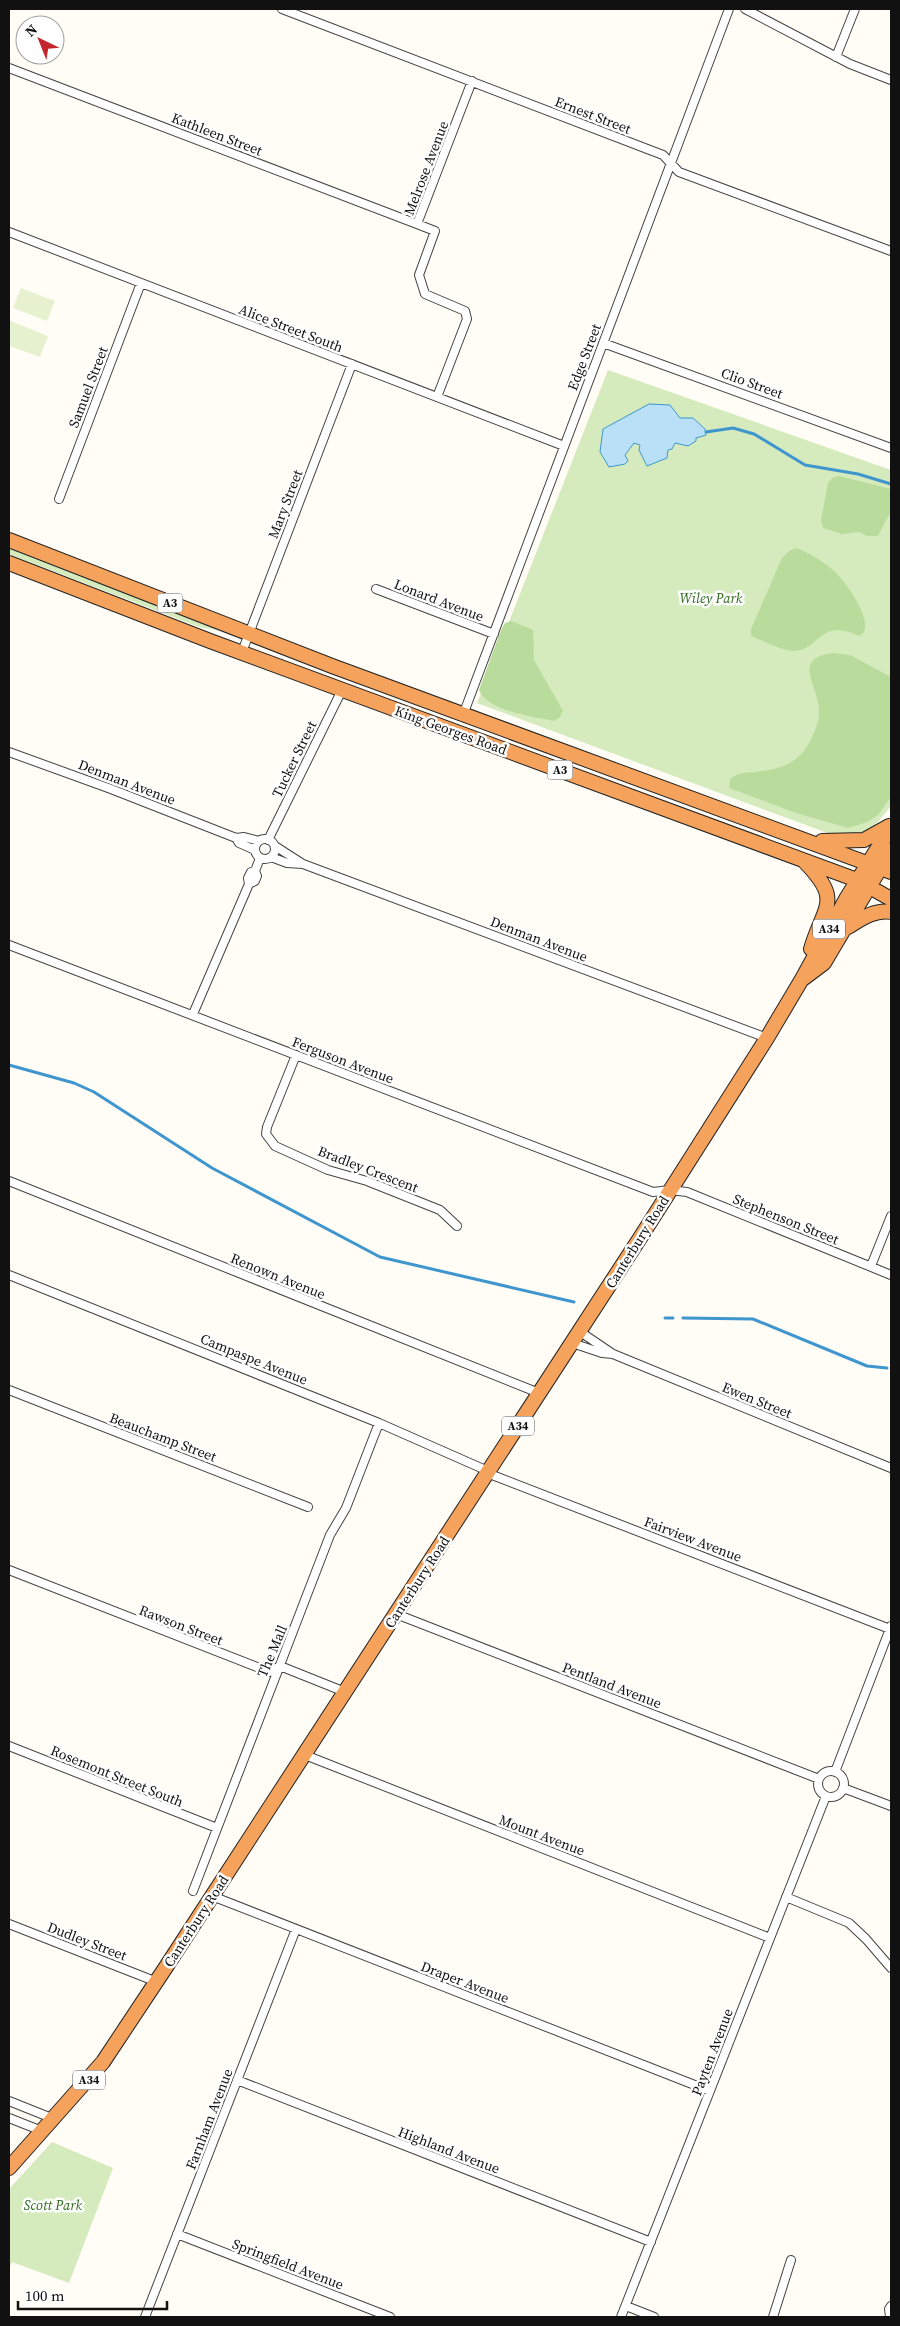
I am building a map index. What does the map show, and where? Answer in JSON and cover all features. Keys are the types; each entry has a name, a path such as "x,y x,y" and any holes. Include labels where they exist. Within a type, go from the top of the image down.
{"highway":[{"name":"King Georges Road","path":"9,540 463,715 880,867"},
{"name":"King Georges Road","path":"9,562 342,690 803,859 857,880 891,899"},
{"path":"811,841 864,840 891,826"},
{"name":"Canterbury Road","path":"9,2168 103,2062 156,1982 670,1190 802,979 857,880 880,867 891,826"},
{"name":"Canterbury Road","path":"802,979 824,963 871,887 880,867 891,850"},
{"path":"802,979 816,930 828,905 828,891 819,876 803,859"},
{"path":"845,929 864,917 877,912 891,912"}],"street":[{"name":"Ernest Street","path":"282,9 662,155 679,172 891,251"},
{"name":"Edge Street","path":"463,715 729,9"},
{"path":"745,9 836,57 891,80"},
{"path":"836,57 855,9"},
{"name":"Kathleen Street","path":"9,68 417,224"},
{"name":"Melrose Avenue","path":"437,397 467,319 465,311 425,294 419,275 434,231 417,224 472,81"},
{"name":"Alice Street South","path":"9,232 564,446"},
{"name":"Samuel Street","path":"59,499 141,283"},
{"name":"Clio Street","path":"603,343 891,448"},
{"name":"Mary Street","path":"242,652 352,364"},
{"name":"Lonard Avenue","path":"376,589 494,634"},
{"name":"Tucker Street","path":"268,840 342,690"},
{"name":"Denman Avenue","path":"9,752 111,789 236,838 244,837 259,841"},
{"name":"Denman Avenue","path":"236,838 239,843 255,850"},
{"path":"268,840 275,846 271,858 260,858 255,850 259,841 268,840"},
{"name":"Denman Avenue","path":"275,846 303,864 766,1038"},
{"path":"193,1014 249,884 248,878 251,872 255,871 260,858"},
{"name":"Denman Avenue","path":"271,858 287,863 303,864"},
{"name":"Ferguson Avenue","path":"9,945 653,1192 670,1190"},
{"name":"Bradley Crescent","path":"296,1054 267,1127 266,1134 269,1140 275,1146 335,1173 367,1181 440,1210 457,1226"},
{"name":"Renown Avenue","path":"9,1181 539,1393"},
{"name":"Stephenson Street","path":"670,1190 687,1192 891,1275"},
{"path":"871,1266 891,1216"},
{"name":"Campaspe Avenue","path":"9,1275 380,1423 488,1472"},
{"name":"Ewen Street","path":"579,1331 613,1354 891,1468"},
{"name":"Ewen Street","path":"572,1343 602,1353 613,1354"},
{"name":"Beauchamp Street","path":"9,1390 308,1507"},
{"name":"The Mall","path":"193,1891 330,1535 346,1508 380,1423"},
{"name":"Fairview Avenue","path":"488,1472 891,1628"},
{"name":"Rawson Street","path":"9,1570 269,1672 280,1666 345,1692"},
{"name":"Pentland Avenue","path":"396,1614 819,1779"},
{"path":"835,1772 891,1628"},
{"name":"Rosemont Street South","path":"9,1746 217,1828"},
{"name":"Mount Avenue","path":"304,1755 770,1938"},
{"path":"827,1772 835,1772 843,1780 843,1788 834,1796 826,1796 818,1787 819,1779 827,1772"},
{"path":"843,1788 891,1806"},
{"name":"Payten Avenue","path":"622,2317 826,1796"},
{"name":"Draper Avenue","path":"212,1896 710,2090"},
{"path":"786,1897 849,1923 866,1938 891,1968"},
{"name":"Dudley Street","path":"9,1924 156,1982"},
{"name":"Farnham Avenue","path":"145,2317 296,1929"},
{"name":"Highland Avenue","path":"237,2080 651,2242"},
{"path":"9,2101 54,2118"},
{"path":"9,2118 42,2132"},
{"name":"Springfield Avenue","path":"177,2234 390,2317"},
{"path":"773,2317 791,2260"},
{"path":"626,2306 654,2317"},
{"path":"890,2317 889,2309 891,2306"}],"green space":[{"path":"21,288 55,301 47,321 13,308"},
{"path":"10,321 48,336 40,357 9,346"},
{"name":"Wiley Park","path":"608,370 891,470 891,806 878,822 865,831 851,835 830,834 477,703"},
{"path":"839,476 891,489 891,511 878,536 867,536 859,532 842,534 823,528 821,520 828,483 832,478"},
{"path":"9,547 228,632 199,627 9,554"},
{"path":"797,548 812,555 834,571 852,593 863,614 865,623 864,631 859,636 846,631 836,630 828,632 804,649 791,651 751,636 751,629 782,558 789,551"},
{"path":"511,621 533,630 534,660 563,711 560,717 554,721 501,708 491,703 479,690 501,630 505,623"},
{"path":"833,653 850,655 891,677 891,797 878,815 867,822 848,828 796,813 729,788 730,779 736,775 774,769 790,763 803,752 813,735 819,716 810,666 813,660"},
{"name":"Scott Park","path":"52,2142 113,2168 69,2283 12,2262 9,2269 9,2189"}],"water":[{"path":"649,404 670,405 680,418 693,418 705,429 706,435 696,438 696,441 688,446 675,443 672,449 668,450 667,458 647,466 639,450 640,445 634,443 625,455 628,461 625,464 609,467 600,452 603,429"}],"waterway":[{"path":"706,432 733,428 754,434 805,465 858,474 891,484"},
{"path":"9,1065 74,1083 94,1092 212,1168 380,1257 574,1302"},
{"path":"665,1318 673,1318"},
{"path":"683,1318 753,1319 867,1366 887,1368"}]}
